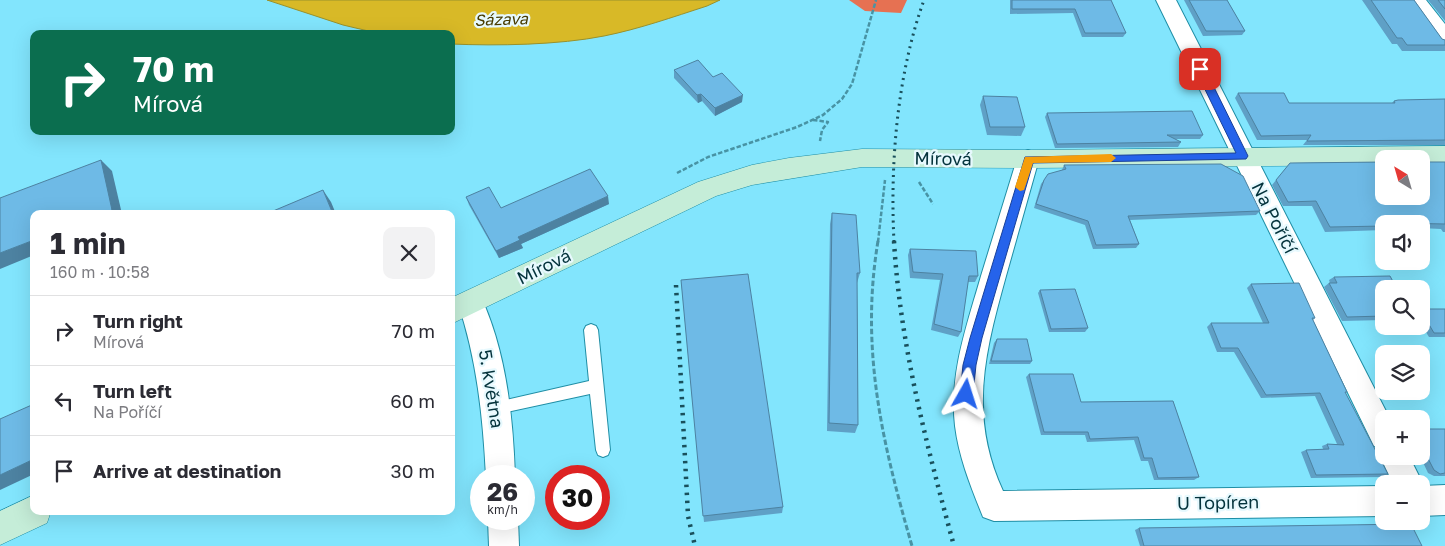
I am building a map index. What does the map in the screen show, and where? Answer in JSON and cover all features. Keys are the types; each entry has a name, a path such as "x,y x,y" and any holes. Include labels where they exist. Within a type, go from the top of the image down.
{"street":[{"name":"Na Poříčí","path":"1166,0 1375,418"},
{"path":"1416,0 1445,38"},
{"name":"Mírová","path":"461,308 707,189 752,175 789,168 862,158 1028,159 1445,155"},
{"name":"U Topíren","path":"1028,159 976,338 966,394 968,418 983,482 994,506 1375,501"},
{"name":"5. května","path":"461,308 487,350 497,408 500,465"},
{"path":"1430,501 1445,500"},
{"path":"0,528 30,513"},
{"path":"503,530 504,546"}],"lane":[{"path":"591,330 603,450"},
{"path":"497,408 596,386"}],"path":[{"path":"672,176 708,157 813,120 823,115 842,99 852,84 862,43 876,0"},
{"path":"813,120 828,122 820,135 821,144"},
{"path":"884,158 885,196 872,271 870,311 875,387 885,448 912,546"}],"shaded area":[{"path":"849,0 907,0 901,13 865,11"}],"water":[{"name":"Sázava","path":"267,0 720,0 707,6 630,30 586,39 548,43 455,44 455,30 364,30"}],"building":[{"path":"1012,0 1111,0 1126,33 1085,33 1075,9 1012,9"},
{"path":"1189,0 1227,0 1245,31 1206,31"},
{"path":"1371,0 1414,0 1442,39 1445,40 1445,45 1407,45 1402,38 1397,38"},
{"path":"1438,0 1445,0 1445,9"},
{"path":"698,60 713,77 722,73 743,95 715,108 701,94 697,95 674,70"},
{"path":"1238,93 1284,93 1289,103 1395,103 1394,101 1398,100 1445,99 1445,140 1307,141 1311,135 1261,136"},
{"path":"983,96 1017,97 1025,127 990,127"},
{"path":"1192,111 1203,135 1167,135 1181,142 1057,144 1047,113"},
{"path":"101,160 112,210 30,210 30,242 0,253 0,198"},
{"path":"1375,162 1375,205 1430,205 1430,162 1445,162 1445,224 1430,224 1430,215 1375,215 1375,226 1330,227 1316,201 1288,202 1276,180 1290,163"},
{"path":"1221,164 1243,176 1260,211 1128,216 1139,244 1096,245 1088,221 1036,204 1048,174 1066,169 1064,165"},
{"path":"590,169 608,196 518,237 520,240 496,251 466,197 489,187 501,208"},
{"path":"323,190 331,210 276,210"},
{"path":"832,213 856,215 860,273 857,273 858,425 829,423"},
{"path":"910,249 976,251 978,276 969,276 961,332 934,324 943,274 913,272"},
{"path":"748,274 783,507 703,516 681,280"},
{"path":"1390,276 1392,280 1375,280 1375,316 1347,317 1329,283 1337,283 1334,277"},
{"path":"1299,283 1315,318 1312,318 1347,392 1345,392 1375,449 1375,465 1383,465 1388,474 1316,475 1306,450 1329,449 1327,444 1344,445 1320,393 1266,395 1238,348 1221,348 1211,323 1269,323 1251,284"},
{"path":"1075,289 1088,328 1051,329 1040,290"},
{"path":"1430,309 1445,309 1445,333 1434,333 1430,326"},
{"path":"997,339 1027,339 1032,361 991,361"},
{"path":"1029,374 1073,374 1081,402 1173,401 1199,477 1158,478 1152,458 1144,458 1138,437 1090,439 1088,432 1044,432"},
{"path":"30,406 30,461 0,475 0,419"},
{"path":"1430,429 1445,429 1445,473 1440,474 1434,470 1430,462"},
{"path":"1375,525 1375,530 1414,530 1422,546 1144,546 1139,528"}],"railway":[{"path":"894,242 893,181 897,120 907,58 924,0"},
{"path":"894,241 902,318 916,395 954,546"},
{"path":"676,285 688,516 695,546"}],"slow traffic":[{"path":"1020,187 1028,159 1111,158"}],"route":[{"path":"966,394 976,338 1028,159 1243,156 1200,69"}]}
